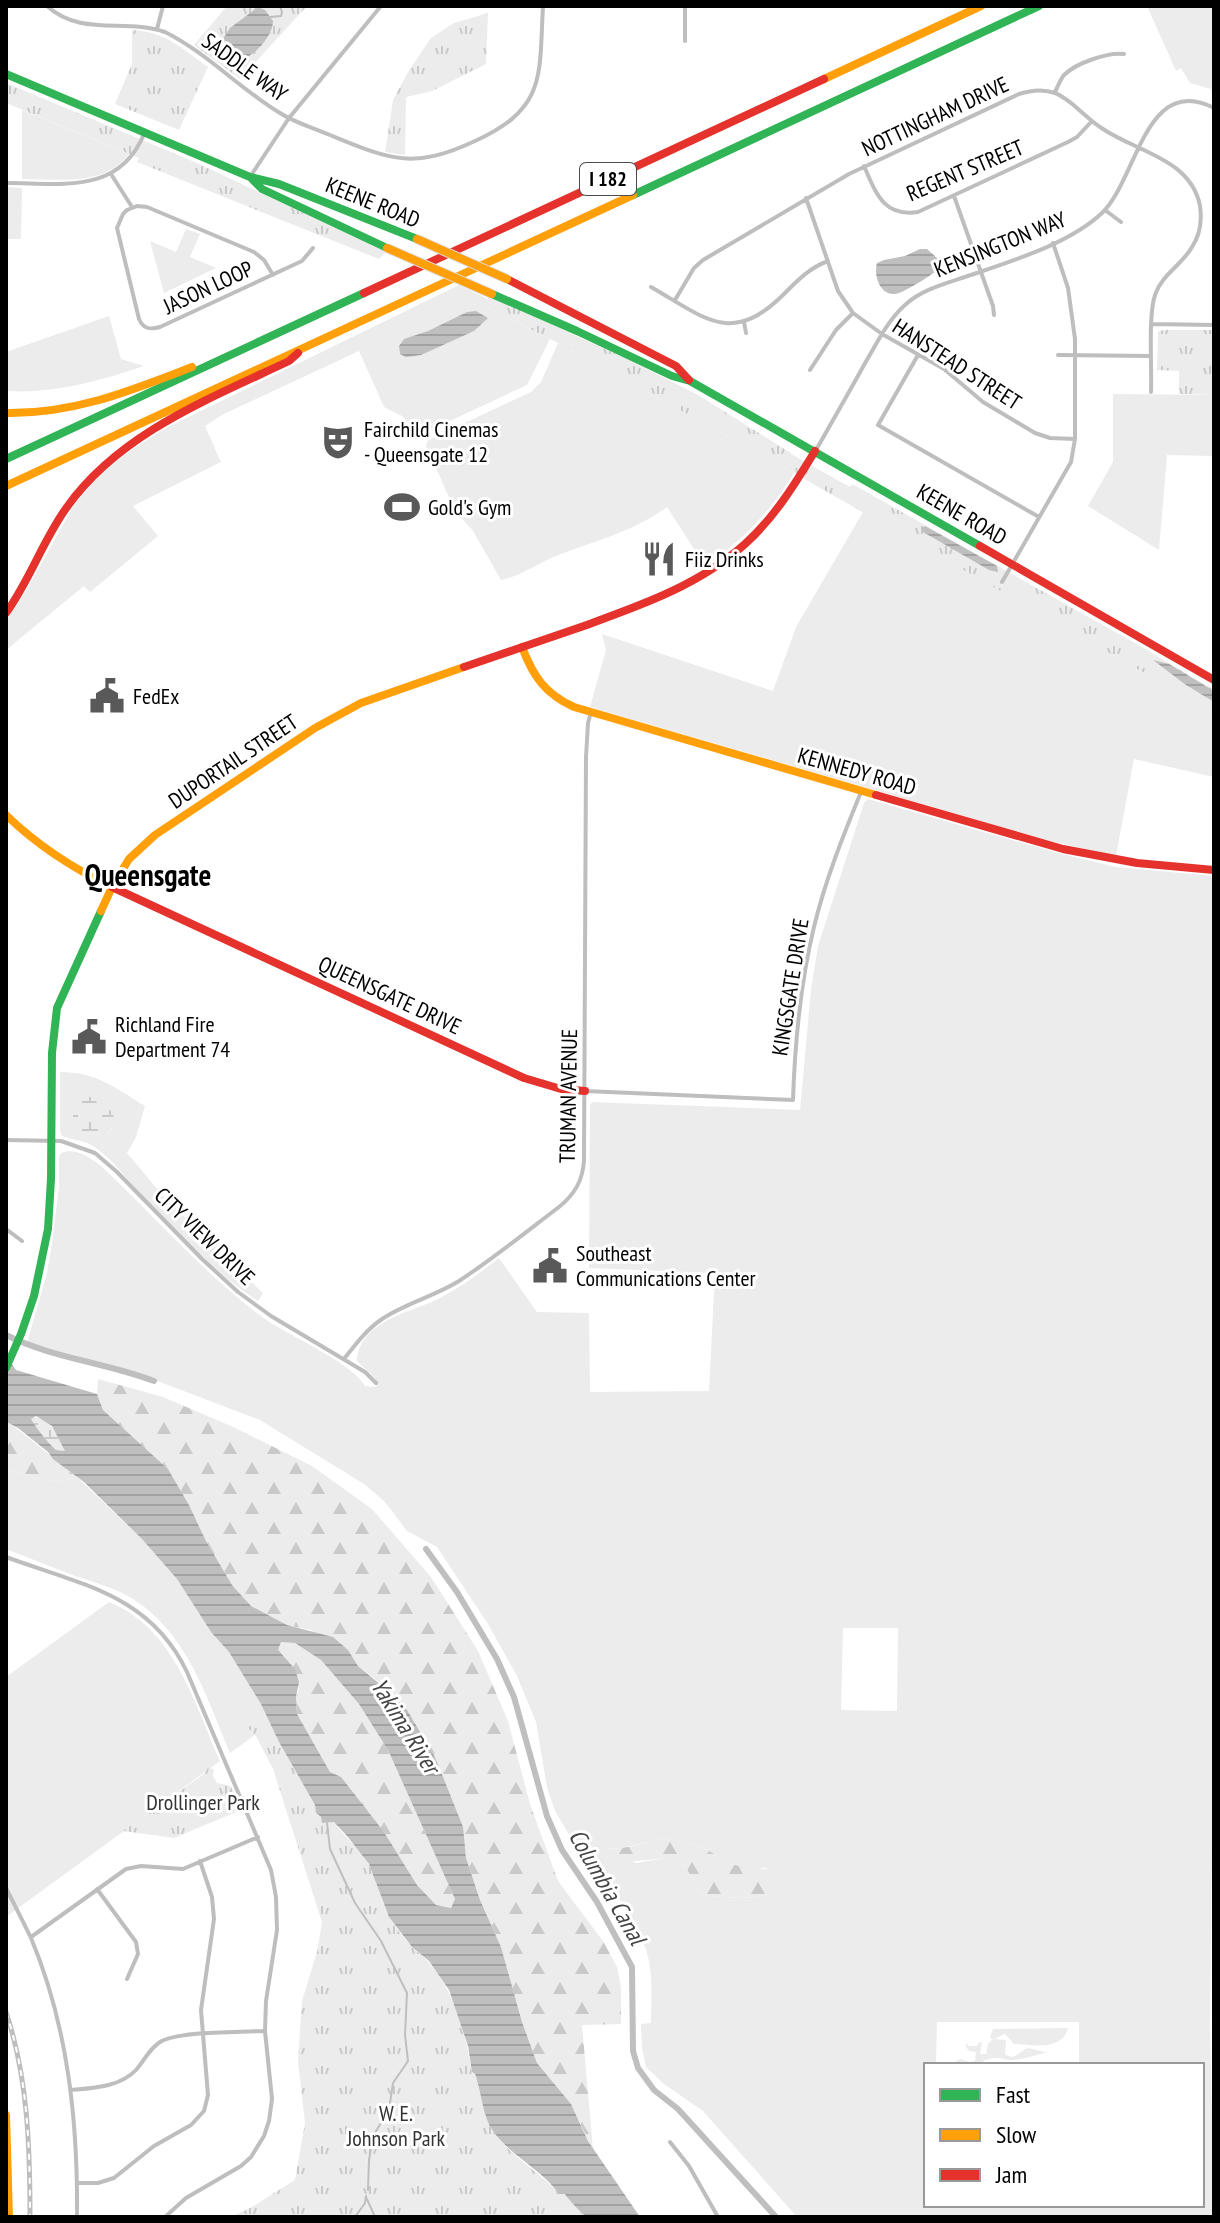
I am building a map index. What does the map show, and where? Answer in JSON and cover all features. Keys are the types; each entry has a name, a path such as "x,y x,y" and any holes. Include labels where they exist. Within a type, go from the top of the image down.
{"main road":[{"name":"I 182","path":"6,459 981,6"},
{"name":"I 182","path":"6,486 1039,6"},
{"name":"KEENE ROAD","path":"6,74 250,177 279,184 417,239 507,279 676,366 690,381"},
{"name":"KEENE ROAD","path":"250,177 262,189 387,248 545,316 672,376 690,381 1214,680"},
{"path":"545,316 577,325 583,325 588,320"},
{"path":"6,613 66,507 106,463 133,442 200,404 289,361 310,344"},
{"path":"6,413 38,414 77,408 234,353"},
{"name":"DUPORTAIL STREET","path":"6,1368 26,1322 41,1271 48,1229 52,1053 57,1008 125,864 145,843 269,757 361,703 640,606 715,568 740,549 772,517 796,486 815,451"},
{"name":"KENNEDY ROAD","path":"522,647 531,672 544,689 565,703 591,712 1074,852 1148,865 1214,870"},
{"name":"QUEENSGATE DRIVE","path":"6,815 56,859 112,887 524,1078 561,1089 585,1091"},
{"path":"6,2115 9,2217"}],"street":[{"name":"SADDLE WAY","path":"47,6 63,18 81,24 157,29 180,41 289,118 387,157 421,159 454,151 507,124 528,101 539,72 543,6"},
{"path":"157,29 163,6"},
{"path":"250,177 289,118 381,6"},
{"path":"685,6 685,41"},
{"path":"1124,54 1107,54 1070,70 1061,78 1055,92 1109,133 1189,175 1199,203 1199,231 1191,250 1168,274 1153,303 1151,392"},
{"name":"NOTTINGHAM DRIVE","path":"675,300 694,268 703,260 864,166 1019,94 1041,90 1055,92"},
{"name":"KENSINGTON WAY","path":"815,451 882,334 906,304 919,295 1053,243 1078,230 1105,210 1120,188 1151,124 1170,104 1195,99 1214,108"},
{"name":"REGENT STREET","path":"864,166 880,198 889,207 902,212 918,212 1068,142 1092,121"},
{"path":"6,183 86,183 111,174 132,157 145,131"},
{"path":"111,174 132,207"},
{"path":"954,196 994,315"},
{"name":"HANSTEAD STREET","path":"806,198 838,291 853,313 882,334 944,369 983,402 1035,433 1050,438 1075,439"},
{"name":"JASON LOOP","path":"273,275 264,260 247,248 147,207 132,207 118,223 117,233 139,319 147,328 160,327 273,275 302,261 313,248"},
{"path":"1105,210 1121,222"},
{"path":"1002,582 1071,462 1075,439 1073,314 1053,243"},
{"path":"651,287 710,320 732,324 763,314 808,271 828,261"},
{"path":"810,370 836,330 853,313"},
{"path":"744,322 746,333"},
{"path":"1152,324 1214,325"},
{"path":"918,354 878,425 1039,517"},
{"path":"1058,355 1152,356"},
{"name":"TRUMAN AVENUE","path":"344,1359 378,1322 459,1281 570,1197 579,1183 584,1165 586,757 591,712"},
{"name":"KINGSGATE DRIVE","path":"793,1100 798,1018 810,942 834,862 861,792"},
{"name":"QUEENSGATE DRIVE","path":"585,1091 793,1100"},
{"name":"CITY VIEW DRIVE","path":"6,1140 52,1140 80,1146 102,1158 238,1292 271,1316 365,1372 376,1383"},
{"path":"6,1229 22,1241"},
{"path":"6,1557 114,1597 140,1612 164,1634 187,1672 271,1870 277,1930 266,2001 265,2031 272,2099 269,2121 251,2157 186,2198 165,2217"},
{"path":"31,1937 126,1869 141,1866 183,1869 258,1837"},
{"path":"77,2183 98,2183 114,2178 154,2146 191,2125 204,2111 208,2095 201,2010 214,1919 212,1897 200,1861"},
{"path":"6,1888 31,1937 61,2031 71,2090 77,2217"},
{"path":"97,1889 136,1942 138,1954 127,1979"},
{"path":"71,2090 121,2081 136,2070 146,2054 160,2042 175,2036 265,2031"},
{"path":"670,2142 689,2166 718,2217"}],"green space":[{"path":"227,6 307,6 240,79 194,45"},
{"path":"1147,6 1214,6 1214,101 1211,89 1190,83 1181,68 1176,71"},
{"path":"488,13 486,64 432,91 406,97 405,155 385,152 393,100 431,38 454,23"},
{"path":"132,30 164,38 208,67 179,130 115,104 132,64"},
{"path":"6,83 197,163 386,252 379,259 137,162 139,158 6,103"},
{"path":"22,110 129,154 119,165 94,176 66,180 22,179"},
{"path":"6,187 22,188 21,239 6,239"},
{"path":"186,229 200,234 190,257 216,268 164,293 150,241 176,252"},
{"path":"459,285 488,299 485,306 550,339 527,385 418,434 402,416 384,407 359,351 222,415 205,426 221,462 133,506 158,536 90,592 84,586 6,650 6,620 74,505 89,485 111,466 166,428"},
{"path":"489,296 698,395 791,454 850,487 852,484 1142,647 1214,690 1214,713 794,473 485,306"},
{"path":"109,316 121,359 144,366 76,385 6,391 6,352"},
{"path":"1164,330 1214,330 1214,395 1179,394 1179,371 1157,370 1158,334"},
{"path":"558,343 794,473 754,525 705,566 667,507 628,529 501,580 473,531 452,504 426,446 428,440 531,392 541,382"},
{"path":"1113,394 1214,395 1214,456 1167,455 1159,550 1088,506 1113,462"},
{"path":"863,512 1214,713 1214,777 1134,759 1116,856 1050,841 590,707 606,650 602,634 773,691 796,627"},
{"path":"868,799 1116,867 1214,876 1214,1669 1210,2023 1214,2217 797,2217 703,2111 664,2084 646,2067 641,2024 651,2023 651,1994 650,1965 645,1947 609,1873 599,1875 588,1866 555,1811 547,1787 536,1722 517,1676 488,1624 437,1547 407,1531 385,1502 364,1484 260,1420 106,1363 27,1343 47,1273 59,1187 59,1157 61,1153 71,1151 87,1156 100,1165 245,1304 348,1368 365,1386 375,1387 378,1384 357,1361 360,1347 367,1336 390,1319 450,1293 499,1258 537,1312 589,1313 590,1392 709,1391 715,1273 589,1268 590,1105 592,1102 800,1110 818,946 864,803","holes":["843,1628 898,1628 897,1711 841,1710","661,1837 702,1847 734,1865 767,1868 770,1893 745,1898 700,1895 685,1865 666,1858 636,1863 606,1849 627,1847"]},
{"path":"60,1072 95,1078 145,1106 136,1137 127,1153 164,1197 263,1293 258,1301 196,1251 105,1155 88,1143 62,1136","holes":["103,1107 113,1128 104,1137 82,1132"]},
{"path":"80,1093 95,1099 98,1105 76,1118 73,1117 75,1095"},
{"path":"102,1107 113,1113 115,1125 104,1137 82,1132 80,1123"},
{"path":"98,1379 163,1397 312,1466 372,1509 431,1577 478,1651 508,1721 530,1804 558,1881 603,1941 617,1967 621,1987 621,2024 582,2025 593,2150 571,2104 537,2063 501,1947 466,1858 462,1827 435,1757 407,1710 358,1666 348,1650 311,1630 287,1625 251,1606 232,1585 168,1469 103,1410 97,1394"},
{"path":"33,1417 50,1425 66,1451 52,1447 31,1419"},
{"path":"6,1420 77,1477 50,1481 6,1468"},
{"path":"6,1468 50,1481 77,1477 142,1539 177,1579 211,1632 229,1652 266,1712 246,1726 255,1735 230,1753 190,1662 162,1623 143,1606 116,1590 6,1549"},
{"path":"109,1602 131,1614 166,1648 191,1692 220,1761 6,1917 6,1677"},
{"path":"281,1642 295,1643 321,1660 359,1704 388,1750 455,1899 451,1908 436,1905 417,1885 384,1832 330,1772 297,1714 299,1689 278,1650"},
{"name":"W. E. Johnson Park","path":"266,1712 322,1823 334,1822 365,1859 394,1925 447,1988 493,2131 516,2156 558,2192 567,2196 587,2217 231,2217 295,2180 305,2123 298,2062 302,2001 317,1952 322,1922 273,1769 256,1736 246,1726"},
{"name":"Drollinger Park","path":"208,1768 214,1769 213,1776 217,1783 231,1786 241,1810 174,1838 123,1831 204,1774"},
{"path":"661,1837 702,1847 734,1865 771,1870 770,1893 744,1898 700,1895 685,1865 666,1858 607,1864 606,1849 634,1846"},
{"path":"1068,2028 1060,2040 1046,2045 1014,2044 1005,2034 994,2039 1006,2040 1005,2054 1008,2056 1028,2048 1045,2052 1052,2050 1043,2053 1014,2060 994,2058 984,2063 953,2063 960,2059 975,2061 976,2052 969,2051 967,2043 977,2046 982,2042 980,2054 986,2054 988,2044 993,2039 990,2038 993,2029"}],"water":[{"path":"258,7 265,10 273,21 264,42 244,58 224,54 219,45 230,28"},
{"path":"927,249 937,258 938,269 899,293 883,290 877,280 877,263"},
{"path":"476,311 488,318 474,331 421,355 406,357 400,354 399,346 404,339"},
{"path":"925,526 997,566 998,572 989,570 923,532"},
{"path":"1153,660 1169,664 1214,691 1214,702 1186,685"},
{"name":"Yakima River","path":"6,1360 16,1370 97,1394 103,1410 168,1469 232,1585 251,1606 287,1625 333,1637 348,1650 358,1666 407,1710 435,1757 463,1827 466,1858 501,1947 537,2063 571,2104 588,2141 640,2217 587,2217 565,2194 559,2194 498,2138 486,2116 472,2072 468,2046 449,1990 429,1961 412,1947 389,1917 369,1864 334,1822 322,1823 261,1704 229,1652 211,1632 177,1579 142,1539 84,1482 7,1422","holes":["36,1416 52,1426 65,1451 56,1450 46,1439 31,1419","281,1642 295,1643 321,1660 359,1704 388,1750 455,1899 451,1908 436,1905 417,1885 384,1832 341,1777 330,1772 297,1714 299,1682 295,1669 278,1650"]}],"waterway":[{"path":"270,17 281,16 280,6"},
{"name":"Columbia Canal","path":"6,1335 43,1350 154,1381"},
{"name":"Columbia Canal","path":"426,1549 457,1592 497,1659 514,1697 547,1816 562,1850 597,1902 632,1967 633,2051 638,2068 654,2090 678,2109 776,2217"},
{"path":"327,1823 330,1849 355,1903 381,1941 407,1993 405,2035 408,2061 393,2083 389,2110 373,2136 368,2190"},
{"path":"355,2217 366,2196"},
{"path":"366,2197 375,2217"}],"railway":[{"path":"6,2012 23,2088 30,2217"}],"traffic: fast":[{"path":"633,195 1039,6"},
{"path":"6,74 250,177 279,184 417,239"},
{"path":"252,179 262,189 387,248"},
{"path":"6,459 364,293"},
{"path":"492,294 672,376 690,381 980,546"},
{"path":"6,1368 34,1296 48,1229 52,1053 57,1008 101,911"}],"traffic: slow":[{"path":"824,79 981,6"},
{"path":"6,486 633,195"},
{"path":"417,239 507,279"},
{"path":"387,248 492,294"},
{"path":"6,413 55,410 78,405 192,367"},
{"path":"522,647 541,683 574,707 876,795"},
{"path":"101,911 129,859 155,835 315,728 361,703 464,667"},
{"path":"6,815 56,856 112,887"},
{"path":"6,2115 9,2217"}],"traffic: jam":[{"path":"364,293 824,79"},
{"path":"507,279 676,366 689,380"},
{"path":"6,613 67,507 88,481 113,458 168,420 289,361 298,353"},
{"path":"464,667 624,611 708,572 745,544 775,512 815,451"},
{"path":"980,546 1214,680"},
{"path":"876,795 1063,849 1137,863 1214,870"},
{"path":"112,887 524,1078 561,1089 585,1091"}],"place":[{"name":"Fairchild Cinemas - Queensgate 12","path":"338,442"},
{"name":"Gold's Gym","path":"402,507"},
{"name":"Fiiz Drinks","path":"659,559"},
{"name":"FedEx","path":"107,696"},
{"name":"Richland Fire Department 74","path":"89,1037"},
{"name":"Southeast Communications Center","path":"550,1266"}],"district":[{"name":"Queensgate","path":"148,876"}]}
